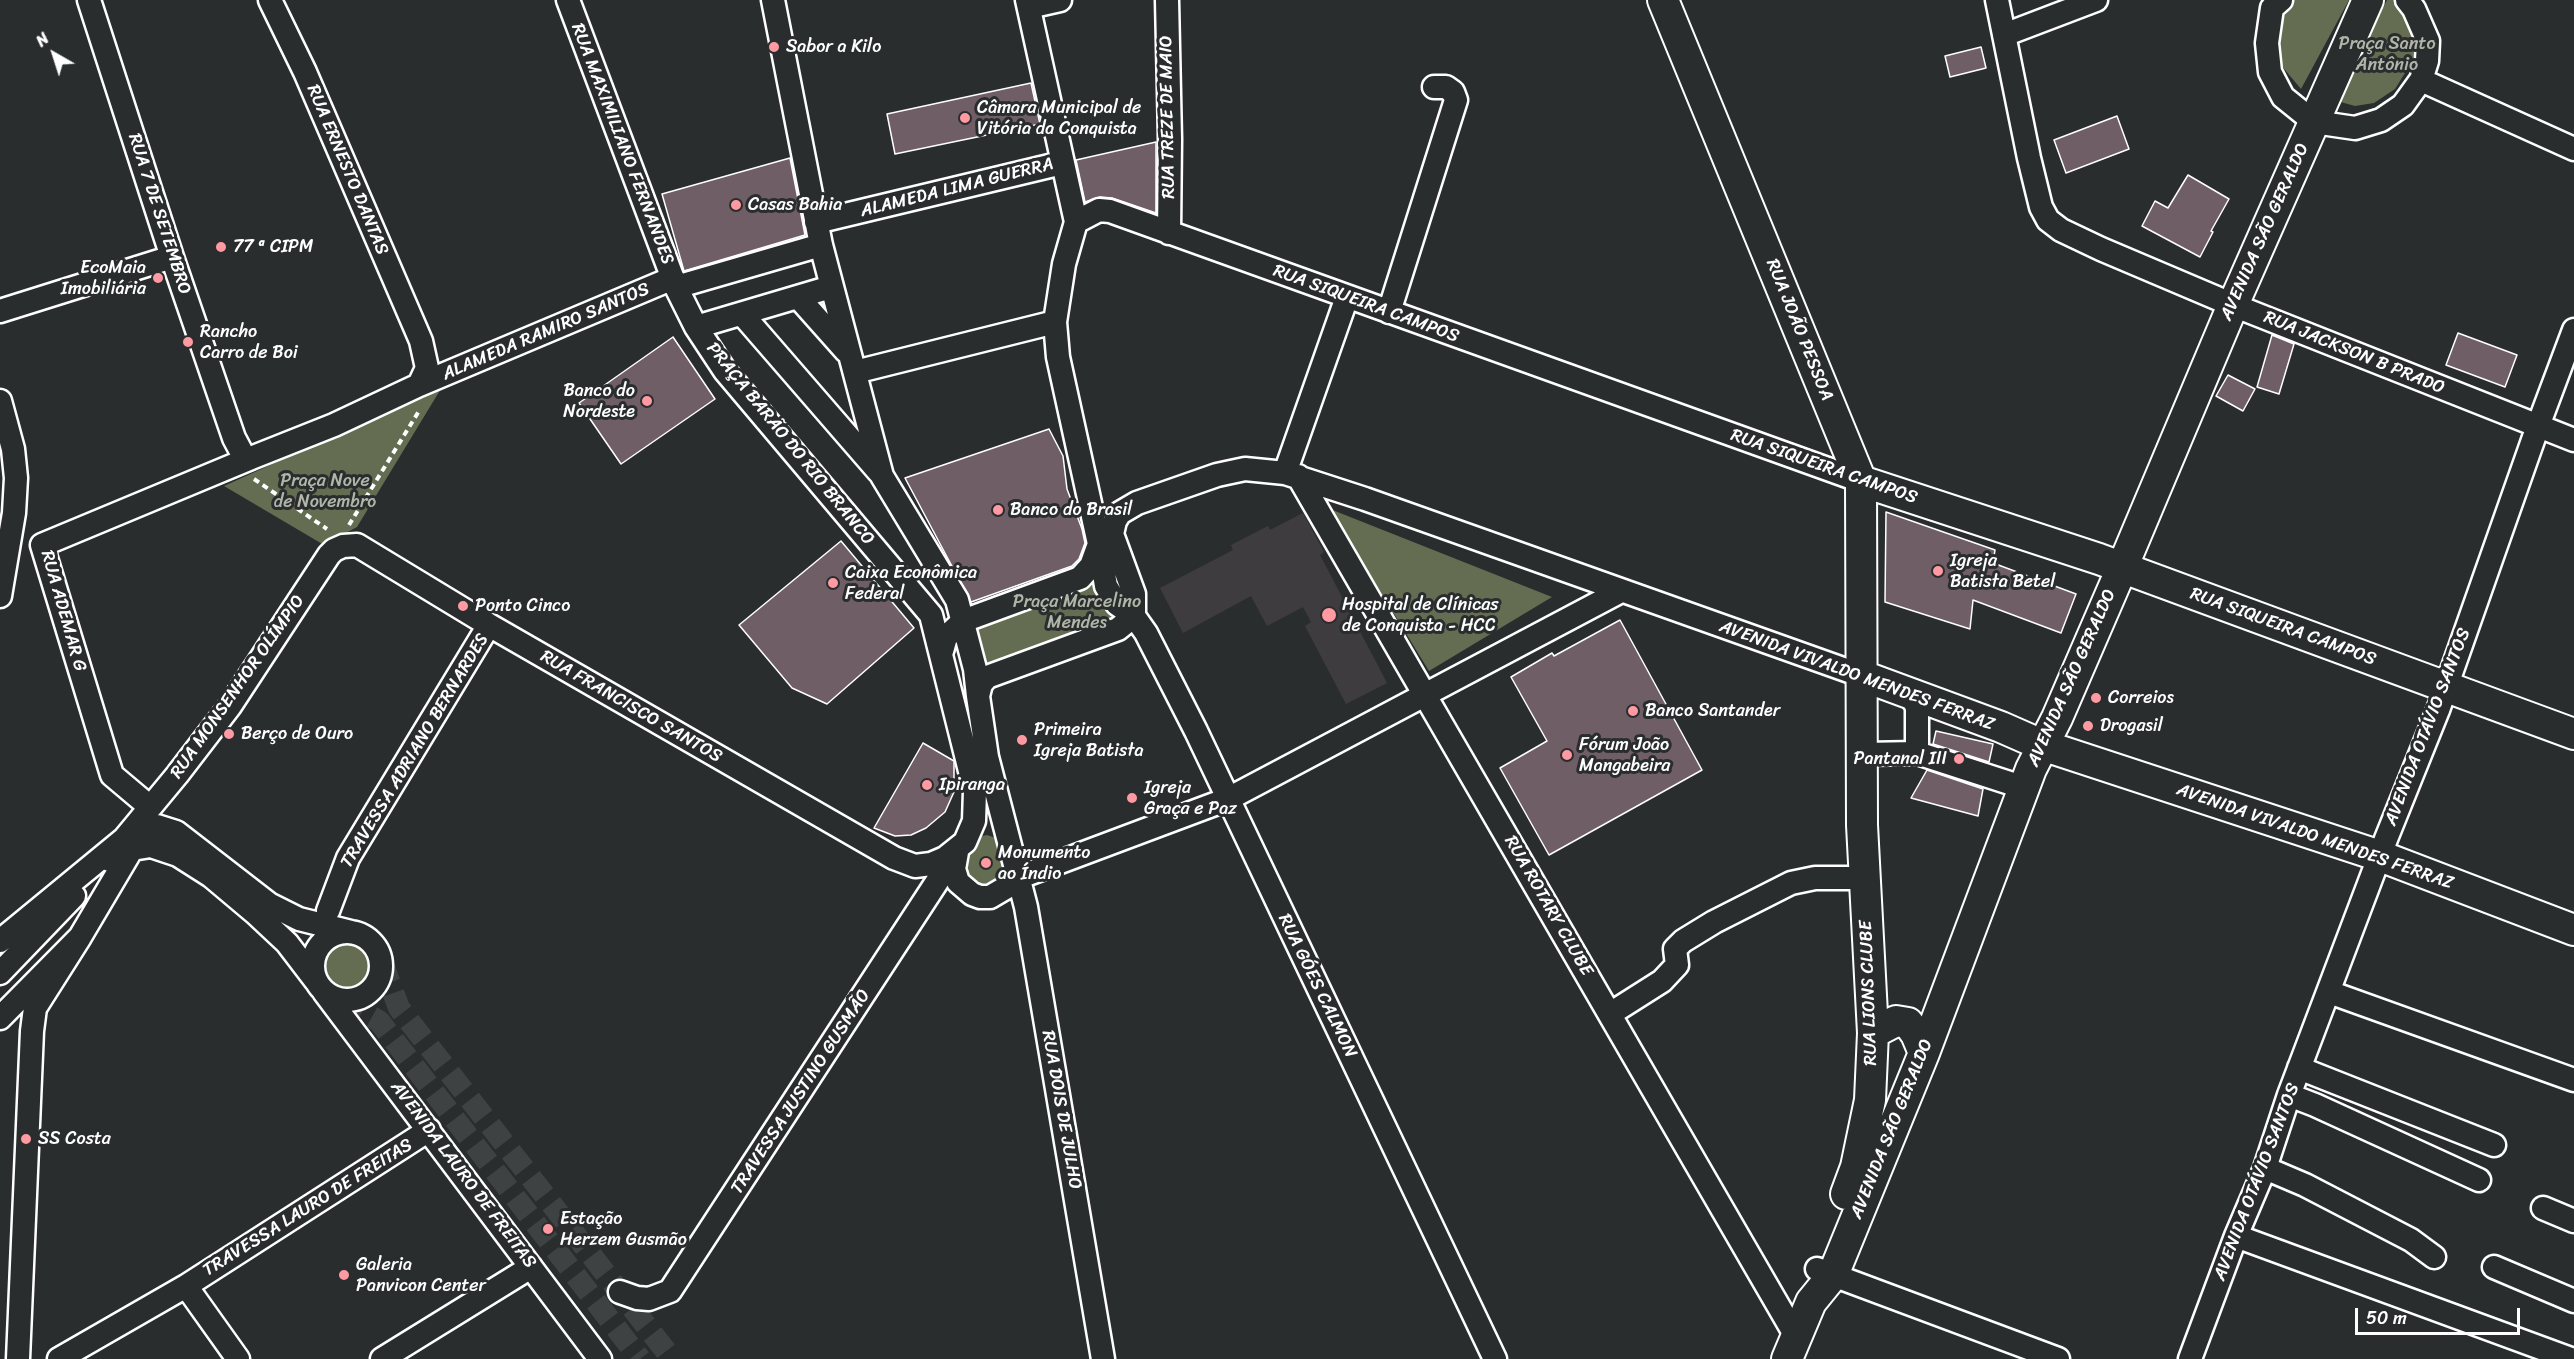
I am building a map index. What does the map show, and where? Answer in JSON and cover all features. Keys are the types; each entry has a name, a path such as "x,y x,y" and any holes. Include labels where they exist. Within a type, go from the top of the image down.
{"main road":[{"name":"RUA JOÃO PESSOA","path":"1663,0 1861,481 1860,675"},
{"name":"AVENIDA SÃO GERALDO","path":"1792,1348 1924,1053 2042,745 2057,718 2233,305 2368,0"},
{"name":"RUA SIQUEIRA CAMPOS","path":"1861,481 2122,568 2574,734"},
{"name":"AVENIDA VIVALDO MENDES FERRAZ","path":"1860,675 2001,727 2042,745 2380,856 2574,930"},
{"name":"RUA LIONS CLUBE","path":"1825,1272 1856,1167 1870,1101 1873,1033 1862,825 1863,754 1860,675"},
{"path":"1873,1033 1896,1021 1908,1023 1916,1034 1924,1053"}],"street":[{"name":"RUA 7 DE SETEMBRO","path":"89,0 172,257 239,448 245,456 241,461"},
{"name":"RUA ERNESTO DANTAS","path":"270,0 305,72 421,341 427,368 425,377 430,381"},
{"name":"RUA MAXIMILIANO FERNANDES","path":"568,0 674,283"},
{"path":"773,0 821,245 882,476"},
{"path":"1060,0 1028,3 1076,222 1064,264 1056,322 1058,357 1106,586 1118,604 1134,615"},
{"name":"RUA TREZE DE MAIO","path":"1167,0 1170,139 1169,233"},
{"name":"RUA JACKSON B PRADO","path":"1997,0 2037,193 2048,220 2061,230 2233,305 2574,440"},
{"path":"2004,35 2097,0"},
{"path":"2270,3 2267,43 2270,72 2283,97 2313,122 2355,128 2381,120 2403,105 2421,80 2427,62 2428,41 2408,0"},
{"path":"2421,80 2574,149"},
{"path":"1389,312 1456,100 1453,92 1446,87 1434,87"},
{"name":"ALAMEDA LIMA GUERRA","path":"816,222 1062,163"},
{"name":"RUA SIQUEIRA CAMPOS","path":"1076,222 1099,210 1110,211 1861,481"},
{"path":"674,283 821,245"},
{"path":"0,311 172,257"},
{"name":"PRAÇA BARÃO DO RIO BRANCO","path":"674,283 696,327 725,371 931,615 942,651 975,791 974,821 957,849"},
{"name":"ALAMEDA RAMIRO SANTOS","path":"241,461 333,425 430,381 674,283"},
{"name":"PRAÇA BARÃO DO RIO BRANCO","path":"696,327 831,287"},
{"path":"798,297 853,364"},
{"path":"1291,474 1347,297"},
{"path":"742,314 882,476 957,600 963,621"},
{"path":"853,364 1056,322"},
{"name":"AVENIDA OTÁVIO SANTOS","path":"2190,1359 2236,1236 2265,1168 2299,1068 2446,687 2574,330"},
{"path":"0,401 14,449 16,478 7,511 0,596"},
{"name":"RUA ADEMAR G","path":"150,807 112,775 42,545 241,461"},
{"name":"AVENIDA VIVALDO MENDES FERRAZ","path":"1134,505 1226,473 1245,469 1291,474 1860,675"},
{"name":"RUA ROTARY CLUBE","path":"1291,474 1426,694 1610,1014 1792,1348"},
{"path":"1087,488 1093,499 1101,506 1112,508 1134,505"},
{"path":"982,686 1118,629 1134,615 1134,594 1112,534 1115,521 1120,513 1134,505"},
{"path":"942,651 946,637 963,621 1073,582 1087,572 1099,544"},
{"name":"RUA FRANCISCO SANTOS","path":"343,546 357,545 489,625 894,858 915,866 931,864 957,849"},
{"name":"RUA MONSENHOR OLÍMPIO","path":"128,844 150,807 230,706 325,561 334,550 343,546"},
{"path":"1016,864 1228,799 1621,591"},
{"name":"RUA GÓES CALMON","path":"1134,615 1146,633 1228,799 1495,1359"},
{"name":"RUA DOIS DE JULHO","path":"963,621 975,669 982,686 987,757 1016,864 1103,1359"},
{"name":"TRAVESSA ADRIANO BERNARDES","path":"328,911 348,858 489,625"},
{"path":"1910,694 1918,716 1917,753"},
{"path":"1863,754 1917,753 2025,788"},
{"path":"17,1359 32,1031 35,1008 80,937 128,844 140,829 158,826 176,832 269,904 299,919 351,932 368,938 377,948 382,962 380,978 372,991 359,999 343,1001 320,986 313,960 320,946 334,935 351,932"},
{"path":"979,836 995,837 1009,846 1016,864 1015,874 1007,887 990,897 976,896 963,888 955,875 954,861 957,849 979,836"},
{"path":"0,973 100,867 128,844"},
{"path":"0,941 128,844"},
{"name":"AVENIDA LAURO DE FREITAS","path":"128,844 151,846 178,855 211,876 287,943 600,1359"},
{"name":"TRAVESSA JUSTINO GUSMÃO","path":"620,1292 637,1299 649,1299 670,1291 957,849"},
{"path":"1610,1014 1662,981 1677,965 1675,949 1683,940 1714,922 1791,883 1815,878 1864,878"},
{"path":"0,1018 80,937"},
{"path":"2329,992 2574,1080"},
{"path":"2299,1068 2494,1145"},
{"path":"2289,1095 2316,1105 2479,1180"},
{"name":"TRAVESSA LAURO DE FREITAS","path":"59,1359 186,1286 429,1131"},
{"path":"2265,1168 2305,1185 2411,1240 2434,1257"},
{"path":"2543,1208 2574,1221"},
{"path":"2236,1236 2571,1359"},
{"path":"382,1359 531,1267"},
{"path":"2494,1267 2574,1301"},
{"path":"1825,1272 2058,1359"},
{"path":"186,1286 238,1359"},
{"path":"0,1346 17,1359"}],"path":[{"path":"343,546 345,532 430,381"},
{"path":"241,461 322,525 343,546"}],"shaded area":[{"name":"Hospital de Clínicas de Conquista - HCC","path":"1303,513 1324,552 1320,555 1387,683 1346,704 1305,626 1311,622 1303,607 1267,626 1251,596 1183,633 1160,588 1233,550 1231,545 1268,526 1270,530"}],"green space":[{"name":"Praça Santo Antônio","path":"2285,0 2349,0 2301,89 2280,64 2273,29"},
{"name":"Praça Santo Antônio","path":"2387,0 2409,0 2420,44 2410,65 2395,89 2374,103 2355,106 2337,101"},
{"name":"Praça Nove de Novembro","path":"442,387 357,527 324,545 224,486"},
{"path":"1330,509 1552,597 1429,671"},
{"name":"Praça Marcelino Mendes","path":"1088,573 1130,616 981,676 971,623"},
{"path":"987,835 1002,840 1013,852 999,893 958,882 972,838"},
{"path":"351,932 368,938 377,948 382,962 380,978 372,991 359,999 344,1001 324,992 313,960 320,946 334,935"}],"building":[{"path":"1981,47 1986,68 1950,77 1945,56"},
{"name":"Câmara Municipal de Vitória da Conquista","path":"1031,83 1040,124 895,154 887,114"},
{"path":"2117,116 2129,149 2066,173 2054,140"},
{"path":"1156,142 1156,213 1112,198 1100,197 1085,202 1076,160"},
{"name":"Casas Bahia","path":"790,158 805,235 684,271 662,194"},
{"path":"2188,175 2229,199 2200,257 2142,226 2155,201 2168,208"},
{"path":"2458,333 2517,355 2505,387 2446,365"},
{"path":"2272,335 2294,344 2279,394 2257,387"},
{"name":"Banco do Nordeste","path":"673,337 715,399 621,464 579,403"},
{"path":"2228,375 2255,389 2243,411 2216,396"},
{"name":"Banco do Brasil","path":"1049,429 1063,456 1067,489 1082,529 1085,543 1079,559 1072,566 971,602 905,478"},
{"name":"Igreja Batista Betel","path":"1886,512 1995,550 1993,563 2076,594 2061,633 1973,600 1970,629 1885,602"},
{"name":"Caixa Econômica Federal","path":"841,541 914,628 827,704 792,688 739,625"},
{"path":"1620,620 1702,770 1549,855 1500,768 1547,741 1511,677 1552,653 1554,656"},
{"path":"1936,731 1993,744 1989,762 1933,744"},
{"name":"Ipiranga","path":"923,743 954,761 954,792 945,812 926,828 911,835 895,836 874,828"},
{"path":"1927,770 1983,789 1978,816 1911,798"}],"tunnel":[{"path":"382,962 399,1008 672,1359"},
{"path":"343,1001 379,1021 640,1359"}],"place":[{"name":"Sabor a Kilo","path":"774,47"},
{"name":"Câmara Municipal de Vitória da Conquista","path":"965,118"},
{"name":"Casas Bahia","path":"736,205"},
{"name":"77 ª CIPM","path":"221,247"},
{"name":"EcoMaia Imobiliária","path":"158,278"},
{"name":"Rancho Carro de Boi","path":"188,342"},
{"name":"Banco do Nordeste","path":"647,401"},
{"name":"Banco do Brasil","path":"998,510"},
{"name":"Igreja Batista Betel","path":"1938,571"},
{"name":"Caixa Econômica Federal","path":"833,583"},
{"name":"Ponto Cinco","path":"463,606"},
{"name":"Hospital de Clínicas de Conquista - HCC","path":"1329,615"},
{"name":"Correios","path":"2096,698"},
{"name":"Banco Santander","path":"1633,711"},
{"name":"Drogasil","path":"2088,726"},
{"name":"Berço de Ouro","path":"229,734"},
{"name":"Primeira Igreja Batista","path":"1022,740"},
{"name":"Fórum João Mangabeira","path":"1567,755"},
{"name":"Pantanal III","path":"1959,759"},
{"name":"Ipiranga","path":"927,785"},
{"name":"Igreja Graça e Paz","path":"1132,798"},
{"name":"Monumento ao Índio","path":"986,863"},
{"name":"SS Costa","path":"26,1139"},
{"name":"Estação Herzem Gusmão","path":"548,1229"},
{"name":"Galeria Panvicon Center","path":"344,1275"}]}
